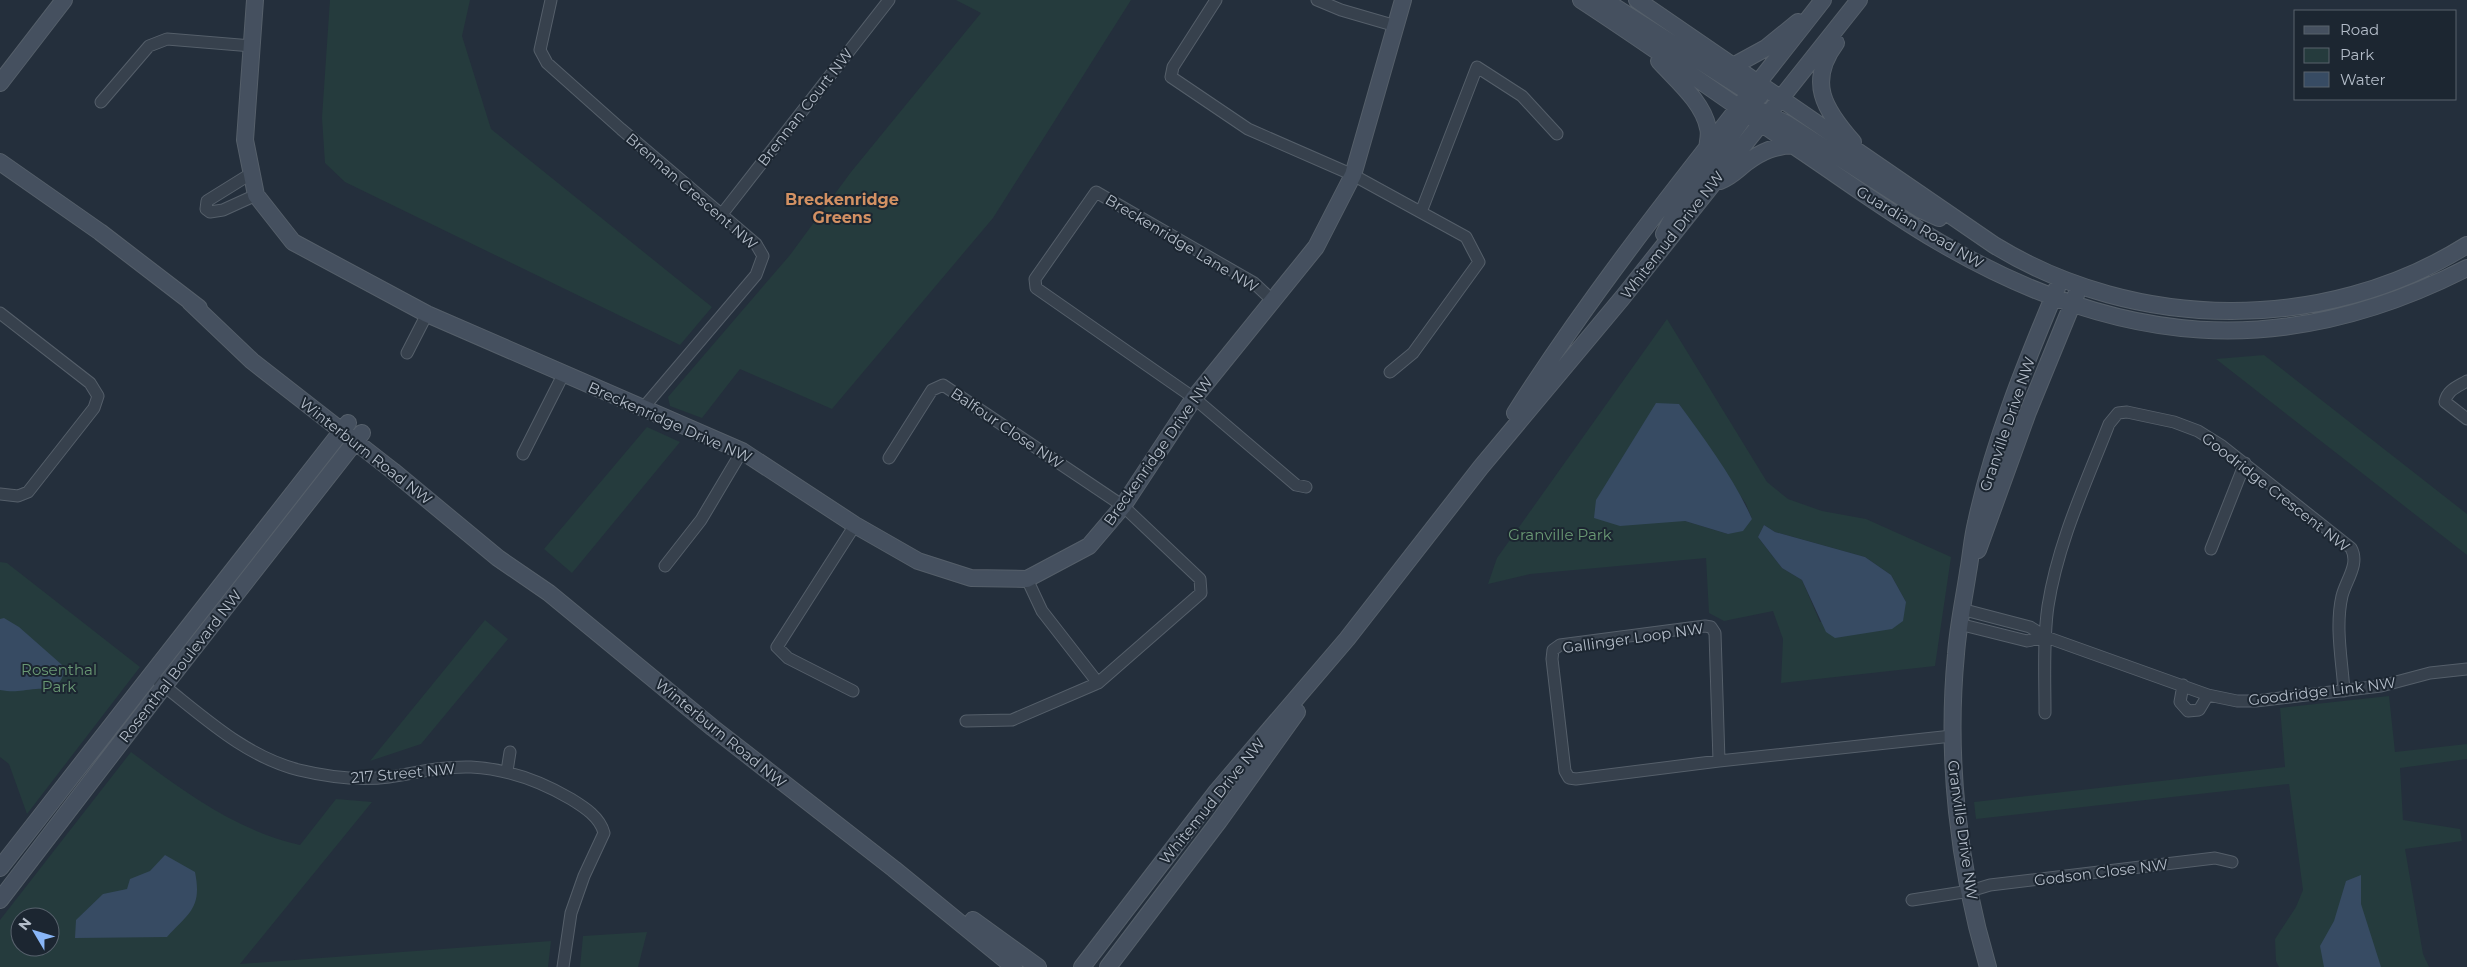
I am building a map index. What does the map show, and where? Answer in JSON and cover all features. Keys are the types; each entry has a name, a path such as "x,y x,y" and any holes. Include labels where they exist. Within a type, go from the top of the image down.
{"main road":[{"path":"0,83 64,0"},
{"name":"Breckenridge Drive NW","path":"255,0 245,140 256,195 293,242 427,314 563,375 644,407 742,451 855,525 918,561 971,578 1027,579 1089,546 1123,506 1194,398 1316,247 1353,175 1403,0"},
{"path":"1581,0 1641,40 1754,104"},
{"path":"1604,0 1754,104 1920,210 1938,218 1963,225"},
{"path":"1637,0 1733,66 1754,104"},
{"path":"1859,0 1854,18 1824,60 1820,82 1833,116 1867,159"},
{"name":"Whitemud Drive NW","path":"1481,467 1551,357 1605,280 1707,148 1754,104 1779,99 1859,0"},
{"path":"1733,66 1766,48 1789,27 1820,5"},
{"name":"Whitemud Drive NW","path":"1082,967 1217,791 1347,639 1481,467 1648,266 1713,183 1754,104 1820,5"},
{"path":"1641,40 1679,81 1703,115 1709,133 1707,148"},
{"name":"Guardian Road NW","path":"1754,104 1779,99 2004,251 2060,279 2124,298 2178,308 2215,311 2280,309 2326,302 2383,286 2424,269 2467,245"},
{"path":"1648,266 1674,215 1754,104"},
{"name":"Guardian Road NW","path":"1754,104 1794,146 1938,242 1992,270 2053,297 2131,320 2172,327 2224,331 2270,330 2323,322 2368,310 2417,292 2467,268"},
{"path":"1713,183 1730,177 1766,150 1780,146 1794,146"},
{"name":"Winterburn Road NW","path":"0,149 49,187 100,232"},
{"name":"Winterburn Road NW","path":"0,162 100,232 190,302 232,331 498,558 549,593 713,728 894,869 1014,967"},
{"name":"Granville Drive NW","path":"1988,967 1970,891 1958,813 1952,736 1954,676 1960,616 1976,522 1990,471 2012,405 2060,279"},
{"name":"Granville Drive NW","path":"1968,572 2080,286"},
{"name":"Rosenthal Boulevard NW","path":"0,868 345,427"},
{"name":"Rosenthal Boulevard NW","path":"0,900 164,686 359,438"},
{"name":"Whitemud Drive NW","path":"1108,967 1220,822 1347,639"},
{"name":"Winterburn Road NW","path":"894,869 928,887 1038,967"}],"street":[{"name":"Brennan Crescent NW","path":"551,0 540,50 547,62 621,129 722,214 761,250 763,256 760,269 644,407"},
{"name":"Brennan Court NW","path":"722,214 889,0"},
{"path":"1216,0 1173,67 1171,77 1248,129 1353,175 1466,237 1478,262 1413,353 1390,372"},
{"path":"1317,0 1341,10 1396,26"},
{"path":"101,102 149,46 168,39 252,46"},
{"path":"1421,212 1477,67 1522,96 1557,134"},
{"path":"252,173 214,194 206,201 206,209 210,212 223,210 256,195"},
{"name":"Breckenridge Lane NW","path":"1194,398 1036,288 1035,279 1096,192 1254,284 1272,300"},
{"path":"0,313 90,383 98,396 94,408 32,488 23,495 0,494"},
{"path":"407,353 427,314"},
{"path":"523,454 563,375"},
{"path":"2467,382 2452,390 2446,396 2446,402 2467,419"},
{"name":"Balfour Close NW","path":"889,458 932,390 943,385 1123,506"},
{"path":"1194,398 1296,485 1306,487"},
{"name":"Goodridge Crescent NW","path":"2046,637 2048,608 2058,559 2094,461 2114,416 2127,412 2183,424 2215,441 2344,541 2353,551 2354,564 2344,588 2340,614 2344,691"},
{"path":"664,566 701,520 742,451"},
{"path":"2211,549 2245,464"},
{"path":"966,721 1012,720 1098,683 1201,593 1200,578 1123,506"},
{"path":"853,691 788,658 777,647 855,525"},
{"path":"1027,579 1042,611 1098,683"},
{"name":"Goodridge Link NW","path":"1960,616 2030,627 2046,637 2208,695 2226,699 2256,701 2344,691 2381,686 2430,673 2466,667"},
{"name":"Gallinger Loop NW","path":"1719,761 1715,633 1711,627 1705,626 1560,645 1553,650 1552,659 1563,753 1569,778 1576,779 1719,761 1952,736"},
{"path":"2044,713 2046,637"},
{"name":"217 Street NW","path":"150,675 247,749 297,769 337,778 368,778 455,767 507,771 525,776 575,801 599,821 604,833 584,876 571,912 563,967"},
{"path":"2183,686 2180,702 2188,711 2200,710 2208,695"},
{"path":"507,771 510,752"},
{"name":"Godson Close NW","path":"1912,900 1970,891 1990,885 2215,858 2232,862"}],"green space":[{"path":"330,0 470,0 462,36 491,129 712,307 680,345 345,182 325,163 322,118"},
{"path":"956,0 1131,0 993,218 832,409 740,369 702,418 670,406 668,397 790,255 851,172 981,13"},
{"name":"Granville Park","path":"1667,319 1767,482 1788,499 1822,511 1866,519 1951,557 1935,666 1781,683 1783,639 1773,611 1724,621 1709,613 1706,558 1530,574 1488,584 1497,558","holes":["1679,404 1746,504 1752,519 1728,534 1685,521","1764,525 1775,532 1865,557 1891,575 1906,602 1820,622 1802,580 1782,568 1758,537"]},
{"path":"2264,355 2467,514 2467,555 2216,359"},
{"path":"647,427 680,442 572,573 544,549"},
{"name":"Rosenthal Park","path":"0,562 7,563 140,667 27,814 9,764 0,757"},
{"path":"485,620 508,639 421,744 370,761"},
{"path":"2389,696 2395,752 2467,744 2467,759 2400,768 2403,820 2460,829 2462,841 2405,849 2423,954 2429,967 2279,967 2276,961 2275,939 2296,907 2303,890 2289,784 1976,819 1974,802 2285,767 2280,708"},
{"path":"131,752 171,782 211,808 253,829 300,845 336,799 372,802 240,964 551,941 548,967 0,967 0,920 10,907 10,957 60,957 60,907 10,907"},
{"path":"647,932 638,967 580,967 583,936"}],"water":[{"path":"1656,403 1679,404 1718,460 1737,489 1752,519 1743,531 1728,534 1685,521 1620,526 1594,518 1596,500"},
{"path":"1764,525 1775,532 1865,557 1891,575 1906,602 1903,621 1892,629 1835,638 1826,632 1802,580 1782,568 1758,537"},
{"path":"4,618 19,627 61,664 65,669 58,684 47,688 14,691 0,690 0,619"},
{"path":"165,855 195,872 197,884 197,894 192,909 167,937 75,938 76,920 103,894 127,889 130,879 150,871"},
{"path":"2361,875 2361,904 2381,967 2324,967 2320,946 2334,921 2346,881"}],"district":[{"name":"Breckenridge Greens","path":"842,208"}]}
